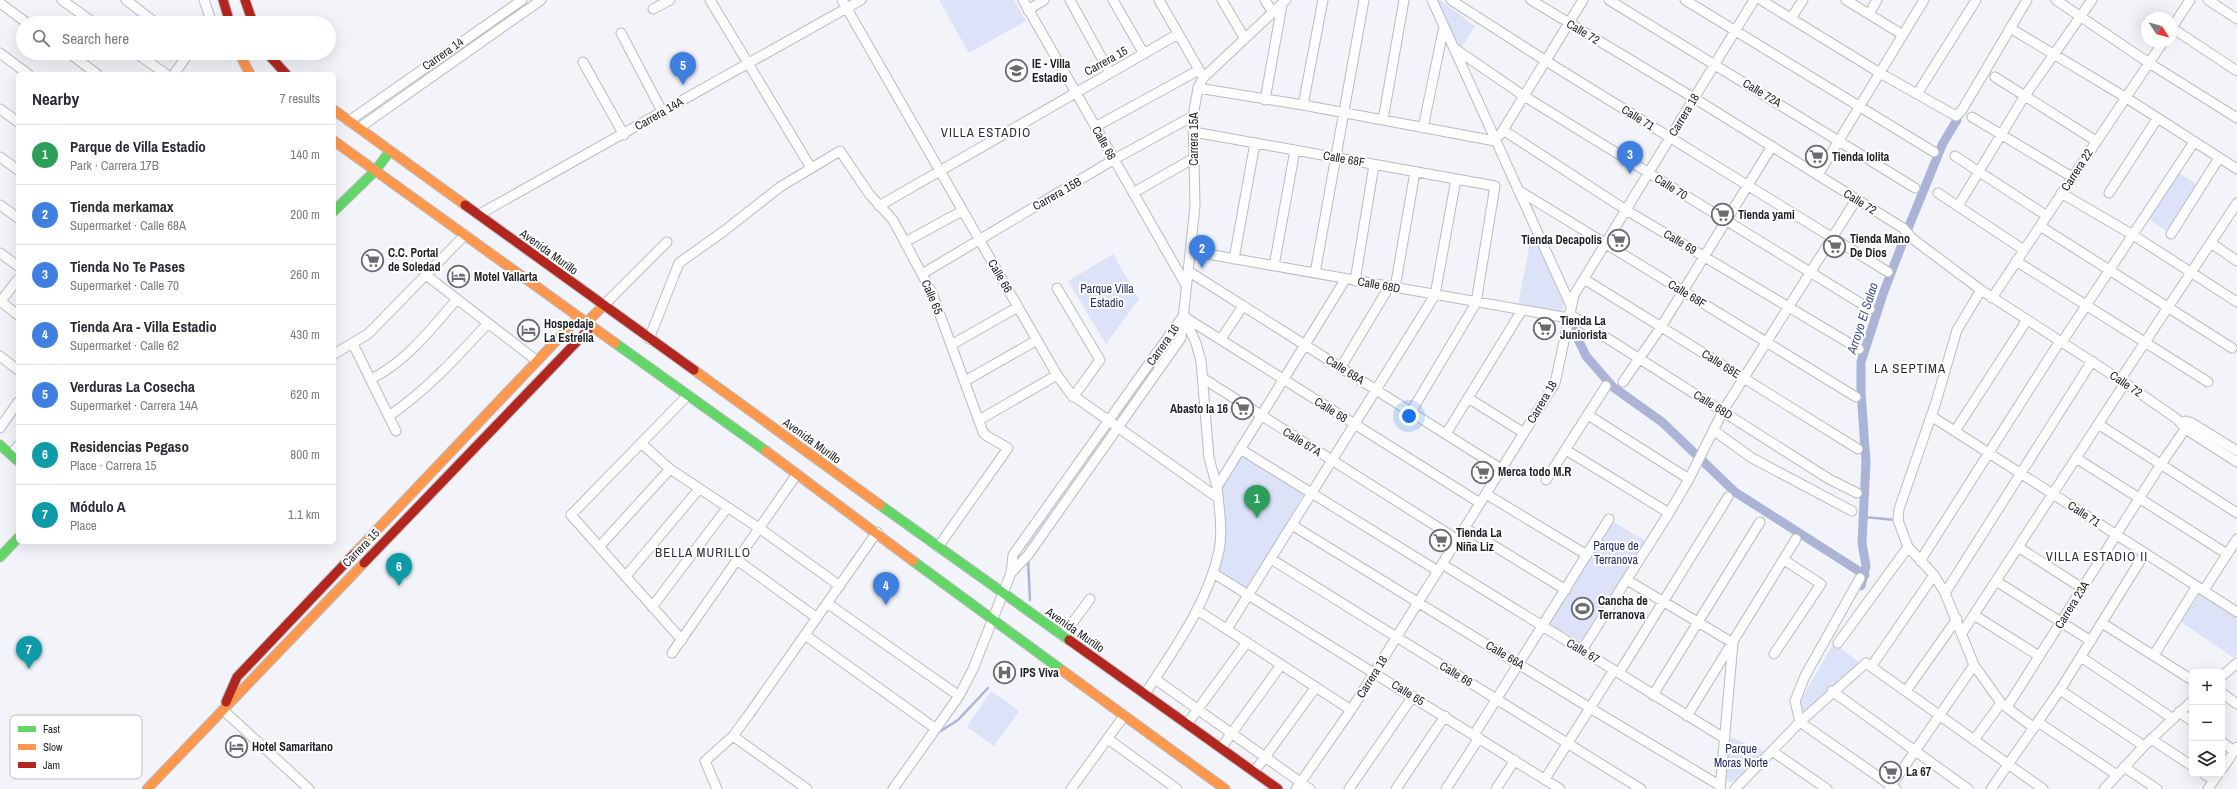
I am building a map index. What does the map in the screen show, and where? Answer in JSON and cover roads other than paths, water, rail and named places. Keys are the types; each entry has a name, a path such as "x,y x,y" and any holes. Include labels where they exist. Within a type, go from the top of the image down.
{"main road":[{"path":"223,0 228,16"},
{"path":"245,0 251,16"},
{"path":"243,60 249,72"},
{"path":"274,60 284,72"},
{"name":"Avenida Murillo","path":"336,111 1003,594 1278,789"},
{"path":"336,142 877,532 993,620 1225,789"},
{"path":"336,209 375,171 390,151"},
{"name":"Carrera 15","path":"586,322 603,306"},
{"name":"Carrera 15","path":"237,677 576,320 586,322"},
{"name":"Carrera 15","path":"148,789 246,685 588,330 586,322"},
{"path":"0,445 14,458"},
{"path":"434,469 444,479"},
{"path":"0,557 16,540"},
{"path":"306,605 315,614"},
{"path":"223,710 237,677 246,685"}],"street":[{"path":"62,0 84,16"},
{"path":"126,0 147,16"},
{"path":"204,0 210,16"},
{"name":"Carrera 14","path":"349,121 522,0"},
{"name":"Carrera 14","path":"359,128 541,0"},
{"path":"653,9 670,0"},
{"path":"649,339 679,263 724,231 780,187 811,168 710,0"},
{"name":"Calle 66","path":"842,0 1057,375 1073,397 1218,498"},
{"name":"Carrera 14A","path":"478,215 624,135 861,0"},
{"name":"Calle 68","path":"1023,0 1113,160 1186,285"},
{"path":"1028,10 1044,0"},
{"path":"1070,0 1110,73"},
{"path":"1113,0 1144,54"},
{"path":"1159,0 1201,74"},
{"path":"1222,0 1244,39"},
{"path":"1265,0 1273,13"},
{"path":"1303,105 1323,0"},
{"path":"1315,273 1364,0"},
{"path":"1383,120 1404,0"},
{"path":"1432,0 1518,190 1569,313"},
{"name":"Calle 71","path":"1451,0 1546,61 1888,272"},
{"name":"Calle 72","path":"1531,0 1694,98 1903,228 1913,239 1980,290 2092,361 2178,419 2237,451"},
{"path":"1496,142 1583,0"},
{"name":"Calle 72A","path":"1609,0 1915,188"},
{"path":"1686,0 1934,152"},
{"name":"Carrera 18","path":"1299,786 1351,710 1555,383 1574,295 1754,0"},
{"path":"1761,0 1880,73 1956,116 1962,110 2027,0"},
{"path":"1791,18 1803,0"},
{"path":"1846,0 1903,35"},
{"path":"1869,14 1877,0"},
{"path":"1818,175 1924,0"},
{"path":"1917,94 1976,0"},
{"path":"2056,0 2149,63 2237,118"},
{"path":"1958,206 2024,97 2092,0"},
{"path":"2177,21 2190,0"},
{"path":"2208,0 2237,19"},
{"path":"1265,100 1284,2"},
{"name":"Carrera 15A","path":"1095,127 1201,74 1244,39 1284,2"},
{"path":"0,3 18,16"},
{"path":"1423,128 1444,26"},
{"path":"2010,28 2125,97 2237,170"},
{"path":"2177,32 2237,71"},
{"path":"621,33 662,113"},
{"name":"Carrera 15","path":"879,206 1178,34"},
{"name":"Calle 70","path":"1454,48 1524,96 1870,309"},
{"name":"Carrera 22","path":"1992,298 2159,48"},
{"path":"0,53 25,72"},
{"path":"78,60 94,72"},
{"path":"146,60 163,72"},
{"path":"175,72 183,60"},
{"path":"583,62 624,135"},
{"name":"Carrera 15A","path":"1183,316 1195,206 1193,116 1201,74"},
{"path":"1995,77 2024,97 2096,141"},
{"path":"1198,88 1343,112 1496,142"},
{"path":"0,109 16,121"},
{"name":"Carrera 15B","path":"922,274 1113,160 1193,116"},
{"path":"1972,117 2001,136 2072,177"},
{"path":"2109,193 2157,119"},
{"name":"Calle 69","path":"1503,130 1626,210 1859,349"},
{"name":"Calle 68F","path":"1194,132 1495,186 1476,303"},
{"path":"1920,561 2061,341 2087,305 2194,142"},
{"path":"1234,258 1255,143"},
{"path":"1623,382 1683,291 1772,146"},
{"path":"1274,266 1295,150"},
{"name":"Calle 65","path":"811,168 840,151 879,206 888,214 905,242 932,293 978,420 987,436 1008,448 938,547"},
{"path":"1955,156 2047,216"},
{"path":"0,157 16,169"},
{"path":"1133,193 1194,158"},
{"path":"2171,234 2219,158"},
{"path":"1355,281 1374,165"},
{"path":"1341,367 1392,288 1415,172"},
{"path":"1227,629 1435,295 1456,179"},
{"name":"Calle 68F","path":"1518,190 1856,397"},
{"path":"1938,193 2024,250"},
{"path":"2062,193 2133,235 2237,302"},
{"path":"1582,650 1669,513 1689,479 1723,411 1856,200"},
{"path":"1962,633 2098,424 2146,342 2211,243 2234,215 2237,203"},
{"path":"0,205 16,217"},
{"path":"905,242 962,211"},
{"path":"2040,226 2110,269 2232,348"},
{"path":"336,353 368,334 465,235"},
{"path":"603,306 667,242"},
{"path":"2211,243 2237,261"},
{"name":"Calle 68D","path":"1190,251 1476,303 1522,310 1569,313 1829,479 1857,493"},
{"path":"0,254 16,265"},
{"path":"2016,261 2208,382"},
{"name":"Calle 68A","path":"1188,271 1502,469"},
{"path":"426,275 536,361"},
{"name":"Calle 68E","path":"1584,279 1858,449"},
{"path":"1217,487 1345,280"},
{"path":"16,281 0,301 16,313"},
{"path":"1057,288 1100,360 1073,397"},
{"path":"1980,290 1958,330 1931,416 1899,509 1898,520 1908,547 1934,575 1945,593 1957,619 1974,665 2004,705 2117,775"},
{"path":"371,379 386,371 398,362 435,326 457,299"},
{"path":"1411,412 1476,303"},
{"path":"1221,339 1243,306"},
{"path":"951,345 1018,307"},
{"path":"1446,434 1522,310"},
{"path":"1145,694 1197,610 1213,573 1219,550 1221,524 1217,487 1210,458 1204,379 1196,343 1183,316"},
{"name":"Calle 68","path":"1183,316 1480,503"},
{"name":"Carrera 16","path":"893,789 959,696 982,651 1011,573 1013,555 1183,316"},
{"name":"Carrera 16","path":"1011,573 1022,563 1181,338 1183,316"},
{"path":"1954,431 2027,320"},
{"path":"389,416 414,399 431,384 488,323"},
{"path":"965,381 1037,340"},
{"path":"353,344 396,431"},
{"path":"0,357 16,369"},
{"path":"1945,593 2092,361"},
{"path":"978,420 1057,375"},
{"name":"Calle 67A","path":"1204,379 1260,417 1458,540"},
{"path":"1546,480 1606,386"},
{"path":"682,640 571,515 688,395"},
{"path":"1468,398 1524,433"},
{"path":"0,428 16,405"},
{"path":"1588,416 1689,479"},
{"name":"Calle 71","path":"1931,416 2237,612"},
{"path":"2098,424 2237,513"},
{"name":"Calle 72","path":"2188,425 2237,462"},
{"name":"Carrera 23A","path":"1974,740 2004,705 2039,656 2139,498 2188,425"},
{"path":"1713,430 1752,458 1852,511"},
{"path":"641,443 670,469 759,528 840,586"},
{"path":"1240,449 1312,494 1440,568"},
{"path":"1566,450 1669,513"},
{"path":"2076,458 2227,554"},
{"path":"599,547 670,469"},
{"path":"672,653 797,474"},
{"path":"626,576 699,489"},
{"path":"1486,494 1587,555"},
{"path":"1548,784 1568,744 1590,708 1617,671 1663,602 1728,497"},
{"path":"652,607 727,508"},
{"path":"1446,789 1497,699 1609,519"},
{"path":"1653,695 1760,522"},
{"name":"Calle 66A","path":"1292,525 1590,708 1716,788"},
{"path":"1465,528 1566,590"},
{"path":"717,789 706,761 733,736 877,532"},
{"path":"1687,716 1796,539"},
{"path":"2154,655 2200,588 2237,539"},
{"path":"1838,644 1908,547"},
{"path":"2018,547 2082,588"},
{"path":"1992,789 2060,690 2145,553"},
{"name":"Calle 66","path":"1271,559 1641,789"},
{"path":"737,560 817,618"},
{"path":"1774,654 1821,584 1784,560"},
{"name":"Calle 67","path":"1440,568 1543,626 1724,738"},
{"name":"Calle 65","path":"1213,573 1477,736 1515,760 1548,784 1560,789"},
{"path":"1734,789 1832,691 1868,665 1934,575"},
{"path":"1860,578 1805,676 1795,701 1796,712 1800,722 1892,788 1915,751 1974,665"},
{"path":"1627,580 1697,623 1733,643"},
{"path":"1996,581 2091,641"},
{"path":"1064,636 1090,600"},
{"path":"828,603 959,696"},
{"path":"1197,610 1351,710"},
{"path":"1974,614 2039,656"},
{"path":"1906,691 1957,619"},
{"path":"2102,623 2189,678"},
{"path":"805,635 936,729"},
{"path":"1187,724 1247,642"},
{"path":"1716,788 1724,738 1733,643"},
{"path":"2081,657 2172,718"},
{"path":"2225,673 2237,663"},
{"path":"1221,748 1281,665"},
{"path":"1868,665 2043,789"},
{"path":"1155,678 1266,757 1299,786 1310,789"},
{"path":"1254,772 1316,687"},
{"path":"2060,690 2144,746"},
{"path":"1832,691 1968,789"},
{"path":"2225,695 2237,704"},
{"path":"1349,789 1413,696"},
{"path":"2104,789 2151,738 2189,704"},
{"path":"223,710 309,789"},
{"path":"2179,712 2189,719"},
{"path":"1071,789 1124,716"},
{"path":"1396,789 1445,716"},
{"path":"733,736 807,789"},
{"path":"2151,738 2189,764"},
{"path":"1108,739 1177,789"},
{"path":"2225,744 2236,749 2225,764"},
{"path":"1772,751 1827,789"},
{"path":"1496,789 1515,760"},
{"path":"2124,767 2157,789"},
{"path":"2208,789 2216,777"}],"waterway":[{"name":"Arroyo El Salao","path":"1861,586 1866,566 1862,543 1866,462 1861,392 1861,362 1883,294 1909,226 1943,143 1957,120"},
{"path":"1568,318 1586,356 1613,387 1662,422 1735,492 1865,575"},
{"path":"1864,517 1895,520"},
{"path":"1028,559 1030,600"},
{"path":"936,734 958,720 988,688"}],"place":[{"name":"IE - Villa Estadio","path":"1017,71"},
{"name":"Verduras La Cosecha","path":"683,85"},
{"name":"Tienda lolita","path":"1816,157"},
{"name":"Tienda No Te Pases","path":"1630,174"},
{"name":"Tienda yami","path":"1723,215"},
{"name":"Tienda Decapolis","path":"1618,240"},
{"name":"Tienda Mano De Dios","path":"1834,246"},
{"name":"C.C. Portal de Soledad","path":"373,260"},
{"name":"Tienda merkamax","path":"1202,268"},
{"name":"Motel Vallarta","path":"458,277"},
{"name":"Tienda La Juniorista","path":"1545,328"},
{"name":"Hospedaje La Estrella","path":"529,331"},
{"name":"Abasto la 16","path":"1243,409"},
{"name":"Merca todo M.R","path":"1483,472"},
{"name":"Parque de Villa Estadio","path":"1257,518"},
{"name":"Tienda La Niña Liz","path":"1441,540"},
{"name":"Residencias Pegaso","path":"399,586"},
{"name":"Tienda Ara - Villa Estadio","path":"886,605"},
{"name":"Cancha de Terranova","path":"1582,608"},
{"name":"Módulo A","path":"29,669"},
{"name":"IPS Viva","path":"1005,673"},
{"name":"Hotel Samaritano","path":"236,747"},
{"name":"La 67","path":"1891,772"}],"district":[{"name":"VILLA ESTADIO","path":"986,132"},
{"name":"LA SEPTIMA","path":"1910,368"},
{"name":"BELLA MURILLO","path":"703,552"},
{"name":"VILLA ESTADIO II","path":"2097,556"}],"park label":[{"name":"Parque Villa Estadio","path":"1107,296"},
{"name":"Parque de Terranova","path":"1616,553"},
{"name":"Parque Moras Norte","path":"1741,756"}]}
